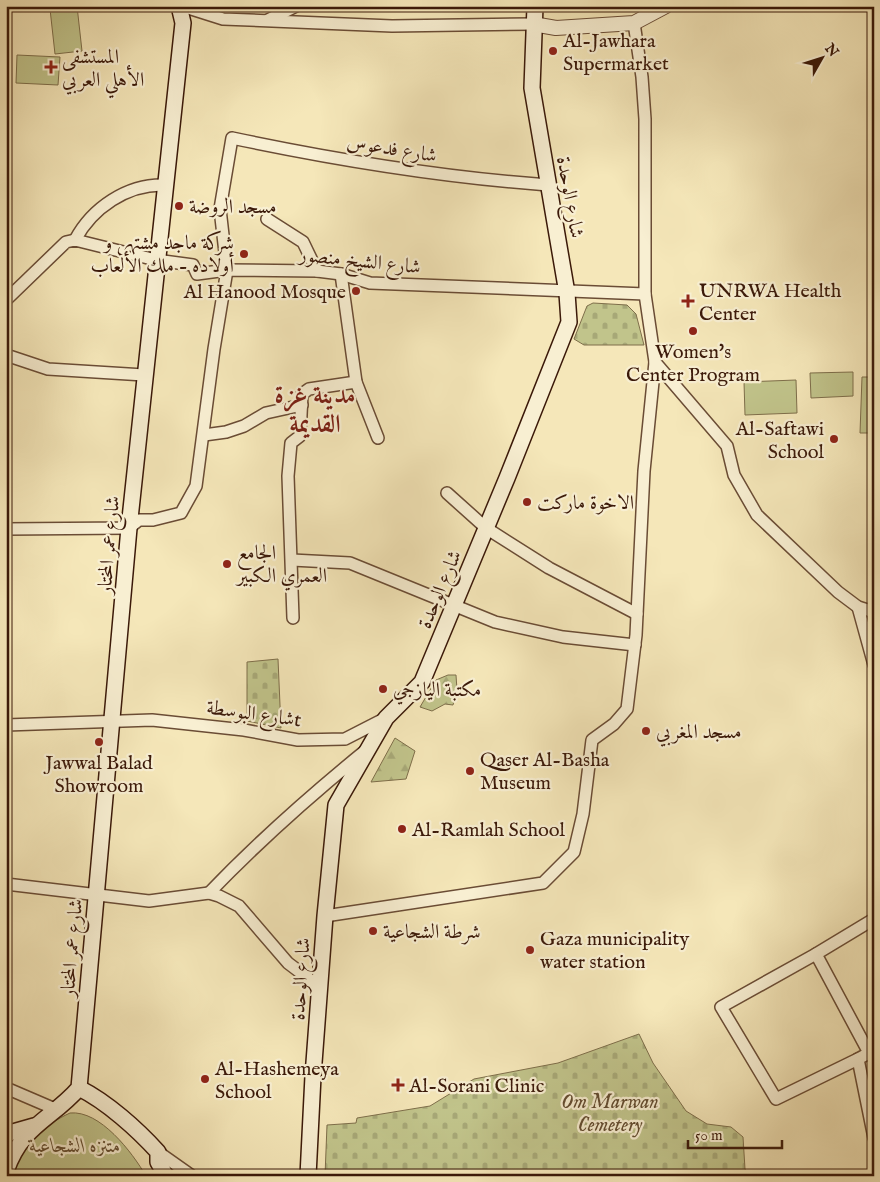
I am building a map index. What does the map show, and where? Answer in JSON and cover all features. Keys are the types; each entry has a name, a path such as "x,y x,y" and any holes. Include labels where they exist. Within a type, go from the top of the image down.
{"main road":[{"name":"شارع عمر المختار","path":"79,1088 129,528 182,23 180,6"},
{"name":"شارع الوحدة","path":"308,1176 324,916 336,805 386,718 422,682 569,322 567,292 532,88 535,6"},
{"path":"6,1171 19,1143 34,1126 79,1088 101,1100 158,1152 158,1162 166,1176"},
{"path":"6,1134 34,1126"}],"street":[{"path":"180,6 223,19 392,26 533,24 556,28 634,23 666,6"},
{"path":"266,21 296,6"},
{"path":"324,916 543,884 558,871 574,852 583,814 592,740 614,724 626,709 635,645 644,471 655,362 646,294 645,119 642,78 634,23"},
{"name":"شارع فدعوس","path":"227,270 220,209 232,138 308,154 465,178 548,185"},
{"path":"75,240 84,226 116,197 145,186 164,185"},
{"path":"268,219 303,242 317,271"},
{"path":"6,300 66,242 75,240 156,260"},
{"name":"شارع الشيخ منصور","path":"156,260 193,265 197,274 227,270 317,271 341,274 370,283 646,294"},
{"path":"6,529 129,528 139,520 153,520 181,513 196,486 214,349 227,270"},
{"path":"341,274 356,382 378,438"},
{"path":"6,355 48,368 144,375"},
{"path":"655,362 727,446 734,475 757,515 838,592 858,607 874,612"},
{"path":"293,618 288,476 292,443 300,436 302,394 309,389 356,382"},
{"path":"204,435 226,432 244,426 266,413 302,405"},
{"path":"447,493 486,528 548,568 637,614"},
{"path":"292,560 350,563 453,607 495,622 537,632 635,645"},
{"path":"858,607 874,665"},
{"name":"شارع البوسطةt","path":"6,725 152,720 244,730 298,740 345,739 386,718"},
{"path":"209,893 234,867 370,746"},
{"path":"6,884 149,901 209,893 239,906 288,963 320,988"},
{"path":"816,954 871,1051 776,1099 721,1008 874,919"},
{"path":"858,1058 874,1138"},
{"path":"6,1088 55,1109"},
{"path":"158,1152 192,1176"}],"green space":[{"path":"77,6 82,51 55,54 50,9"},
{"path":"17,55 60,57 58,85 16,83"},
{"path":"593,303 627,305 636,314 644,345 584,345 574,339 587,306"},
{"path":"853,372 853,396 811,398 810,373"},
{"path":"862,377 874,377 874,433 860,433"},
{"path":"796,380 797,413 745,415 744,382"},
{"path":"278,659 281,728 247,721 247,662"},
{"path":"448,675 456,675 457,690 453,705 445,704 432,711 420,707 436,680"},
{"path":"395,738 415,751 406,779 371,782"},
{"name":"Om Marwan Cemetery","path":"639,1034 653,1063 686,1111 707,1124 731,1127 743,1137 745,1169 748,1176 325,1176 327,1125 356,1123 357,1118 430,1106 474,1079 558,1063"},
{"name":"متنزه الشجاعية","path":"70,1113 93,1118 104,1125 124,1145 146,1176 12,1176 15,1165 26,1146 42,1130"}],"place":[{"name":"Al-Jawhara Supermarket","path":"553,51"},
{"name":"المستشفى الأهلي العربي","path":"51,67"},
{"name":"مسجد الروضة","path":"179,206"},
{"name":"شركة ماجد مشتهى و أولاده - ملك الألعاب","path":"244,254"},
{"name":"Al Hanood Mosque","path":"356,291"},
{"name":"UNRWA Health Center","path":"688,301"},
{"name":"Women's Center Program","path":"693,331"},
{"name":"Al-Saftawi School","path":"834,439"},
{"name":"الاخوة ماركت","path":"527,502"},
{"name":"الجامع العمري الكبير","path":"227,564"},
{"name":"مكتبة اليازجي","path":"383,689"},
{"name":"مسجد المغربي","path":"646,731"},
{"name":"Jawwal Balad Showroom","path":"99,742"},
{"name":"Qaser Al-Basha Museum","path":"470,771"},
{"name":"Al-Ramlah School","path":"402,829"},
{"name":"شرطة الشجاعية","path":"373,931"},
{"name":"Gaza municipality water station","path":"530,950"},
{"name":"Al-Hashemeya School","path":"205,1079"},
{"name":"Al-Sorani Clinic","path":"398,1085"}],"district":[{"name":"مدينة غزة القديمة","path":"315,408"}]}
